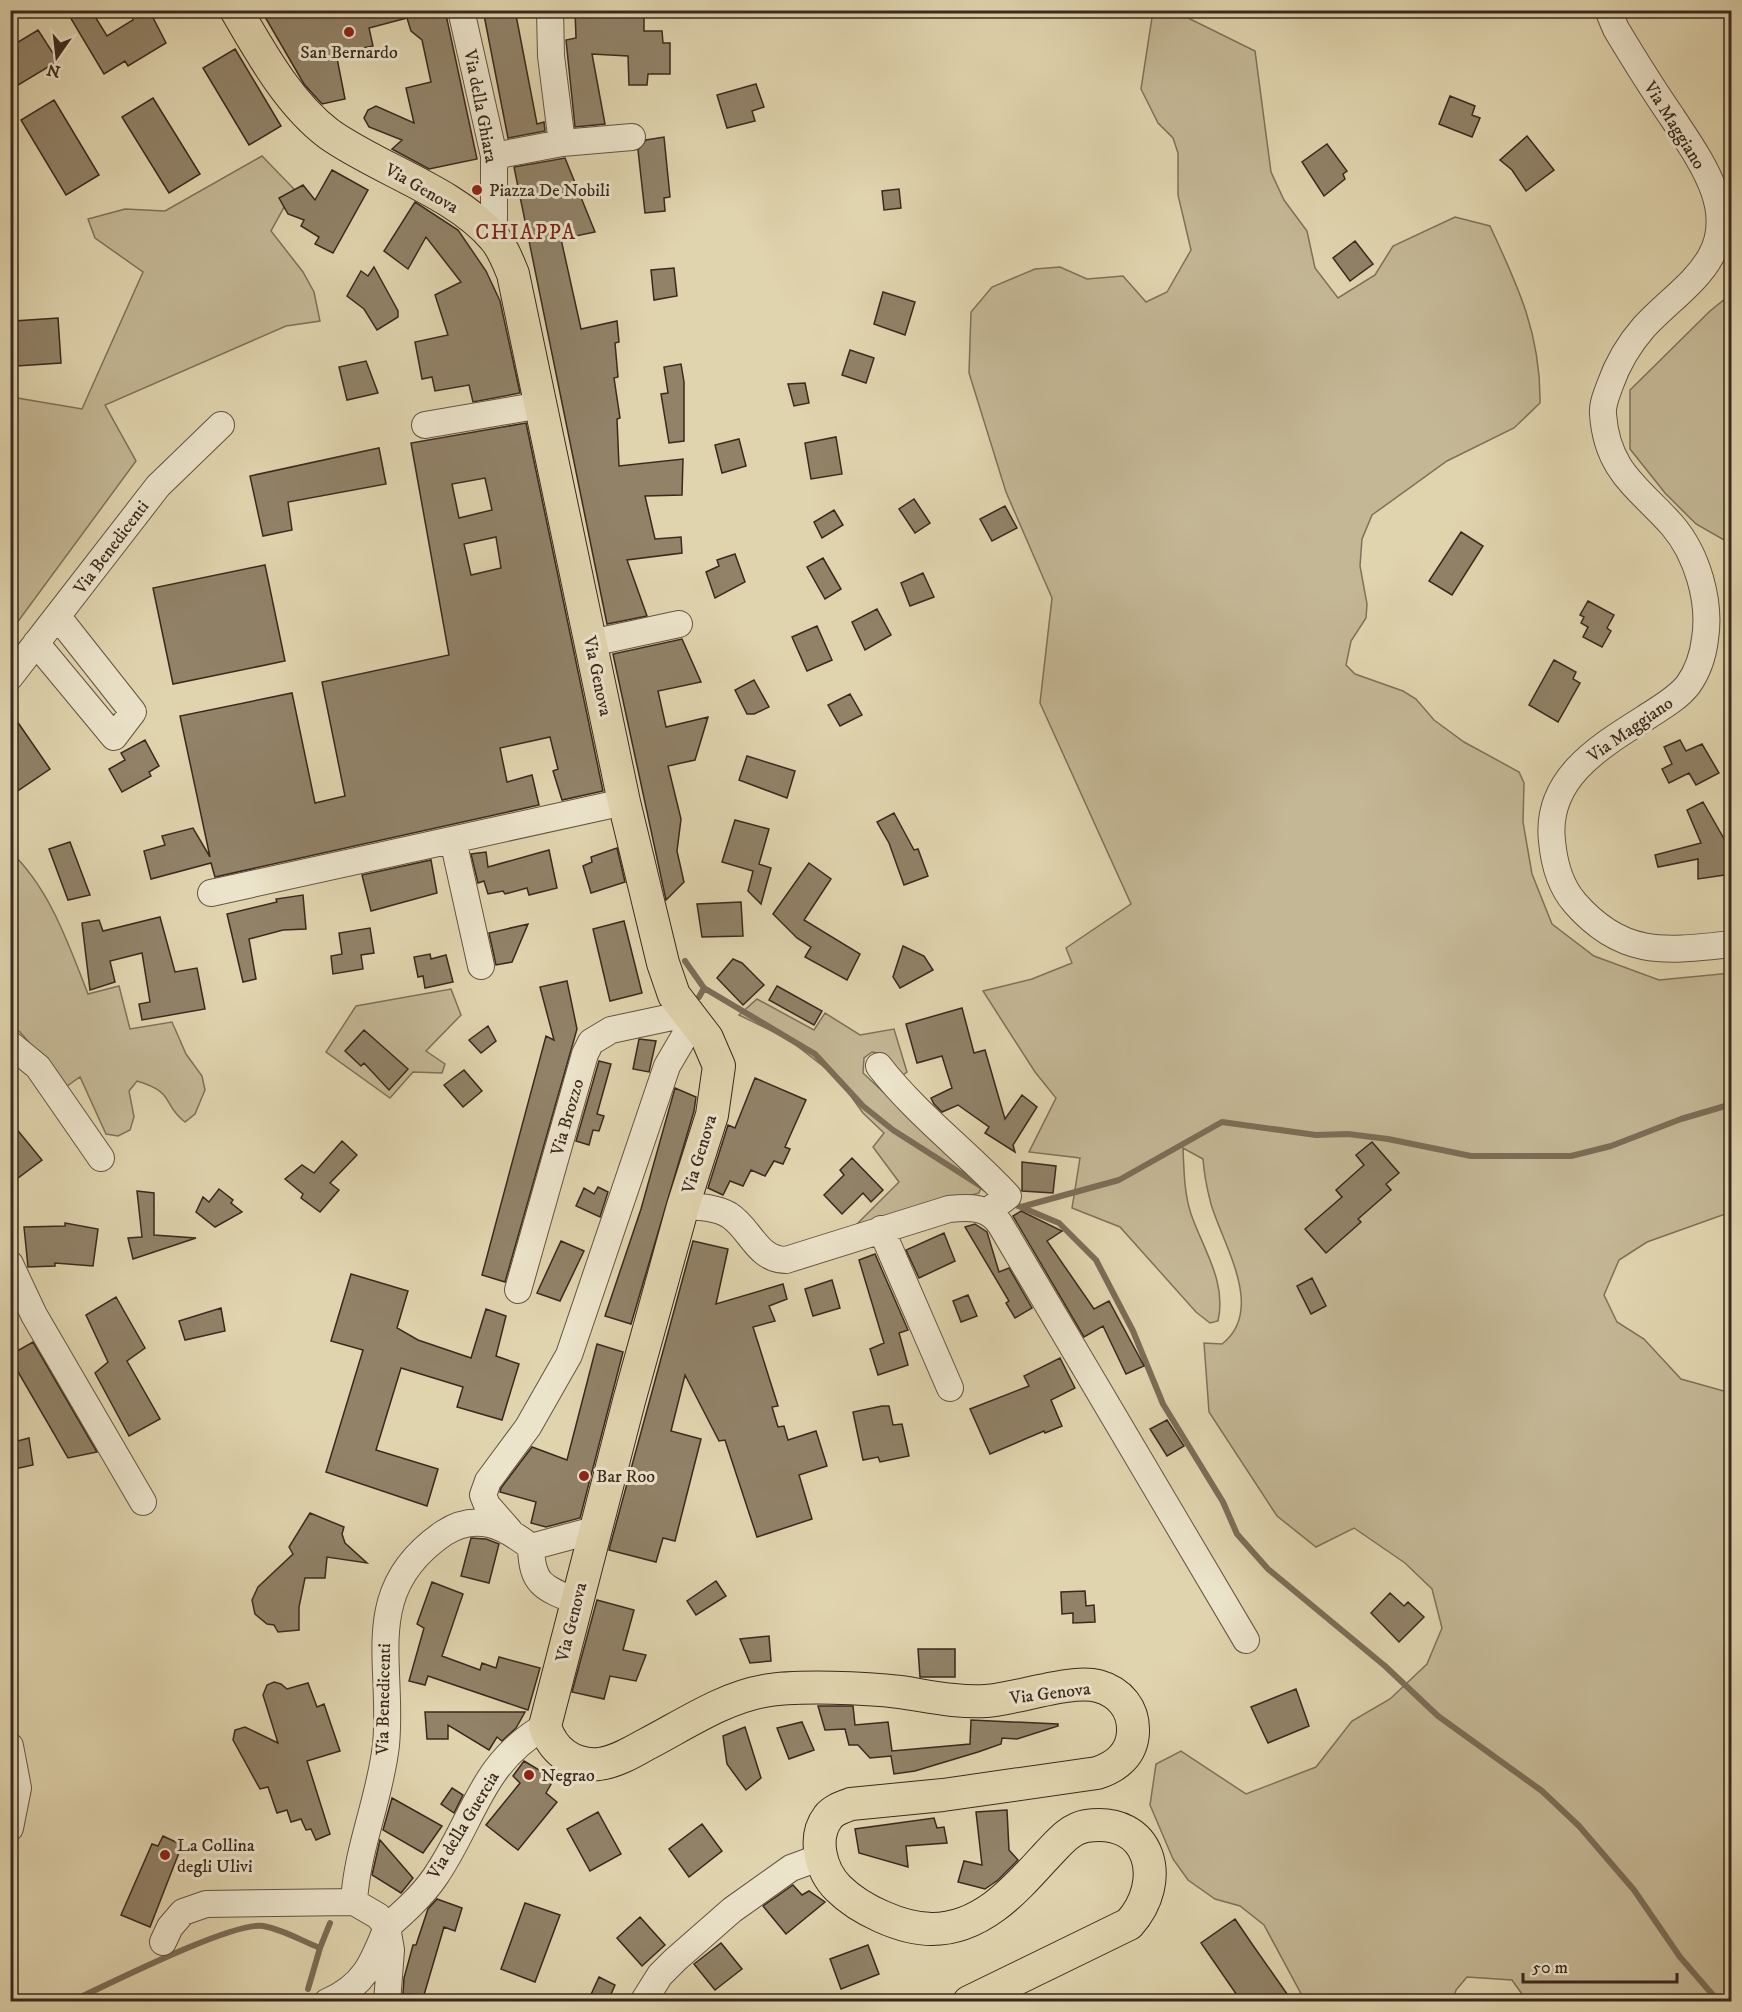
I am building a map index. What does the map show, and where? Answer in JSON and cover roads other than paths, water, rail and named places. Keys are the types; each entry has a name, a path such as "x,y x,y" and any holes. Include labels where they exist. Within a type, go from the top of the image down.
{"main road":[{"name":"Via Genova","path":"236,10 307,116 330,135 460,209 494,238 513,274 624,802 663,963 674,995 714,1050 719,1066 719,1081 712,1114 683,1206 594,1530 545,1726 554,1746 561,1754 583,1762 599,1764 624,1756 729,1702 764,1691 801,1689 894,1691 987,1701 1082,1685 1095,1685 1108,1689 1123,1699 1132,1723 1133,1734 1123,1759 1112,1768 1097,1773 943,1795 851,1804 838,1809 828,1817 821,1832 821,1857"},
{"path":"821,1857 825,1869 838,1888 858,1903 902,1924 929,1929 946,1928 979,1917 992,1909 1018,1887 1061,1840 1084,1827 1105,1825 1118,1828 1131,1835 1148,1853 1152,1873 1148,1895 1139,1912 1128,1924 969,2001"}],"street":[{"name":"Via della Ghiara","path":"461,10 494,156 494,238"},
{"path":"550,10 551,56 562,142"},
{"name":"Via Maggiano","path":"1608,10 1622,39 1699,160 1718,204 1719,230 1708,264 1643,328 1615,370 1603,415 1619,470 1674,528 1693,560 1705,595 1706,634 1703,654 1687,686 1672,701 1598,749 1575,769 1560,792 1550,826 1553,855 1561,879 1573,901 1592,920 1617,937 1637,946 1668,951 1731,944"},
{"path":"494,156 562,142 632,137"},
{"path":"425,425 541,405"},
{"name":"Via Benedicenti","path":"10,677 158,486 221,425"},
{"path":"36,643 114,737 133,712 58,617"},
{"path":"591,643 679,624"},
{"path":"211,893 624,802"},
{"path":"453,840 482,966"},
{"path":"509,1530 488,1505 483,1495 488,1482 528,1427 569,1355 667,1066 692,1019"},
{"name":"Via Brozzo","path":"519,1290 585,1054 591,1042 611,1030 692,1019"},
{"path":"10,1044 38,1067 101,1158"},
{"path":"879,1066 897,1089 930,1123 974,1159 998,1203 1000,1224 1246,1640"},
{"path":"683,1206 708,1208 727,1214 766,1255 778,1260 786,1260 949,1209 998,1203"},
{"path":"881,1229 950,1388"},
{"path":"10,1264 34,1315 143,1502"},
{"name":"Via Benedicenti","path":"354,1902 356,1871 386,1746 384,1646 386,1620 396,1586 416,1556 448,1531 473,1522 488,1523 509,1530 531,1547"},
{"path":"576,1601 556,1593 539,1582 533,1572 531,1547 594,1530"},
{"name":"Via della Guercia","path":"387,1927 407,1909 435,1877 488,1778 514,1747 545,1726"},
{"path":"10,1746 18,1788 10,1828"},
{"path":"643,2001 660,1975 732,1910 791,1868 821,1857"},
{"path":"163,1942 170,1927 183,1912 206,1904 354,1902 378,1916 387,1927 391,1950 387,2001"},
{"path":"327,2001 347,1993 361,1978 378,1950 387,1927"}],"waterway":[{"path":"685,961 704,988 815,1054 863,1106 893,1130 987,1190"},
{"path":"699,997 704,988"},
{"path":"1021,1207 1119,1180 1222,1122 1316,1135 1348,1134 1388,1139 1471,1156 1571,1156 1611,1146 1681,1119 1732,1104"},
{"path":"1011,1203 1059,1223 1096,1260 1133,1331 1163,1404 1223,1502 1237,1534 1268,1569 1385,1666 1438,1716 1542,1791 1579,1826 1634,1890 1680,1957 1719,2002"},
{"path":"308,1989 330,1923"},
{"path":"70,2002 198,1944 248,1927 263,1926 285,1932 320,1948"}],"place":[{"name":"San Bernardo","path":"349,32"},
{"name":"Piazza De Nobili","path":"477,190"},
{"name":"Bar Roo","path":"584,1476"},
{"name":"Negrao","path":"529,1775"},
{"name":"La Collina degli Ulivi","path":"165,1855"}],"district":[{"name":"CHIAPPA","path":"526,232"}]}
